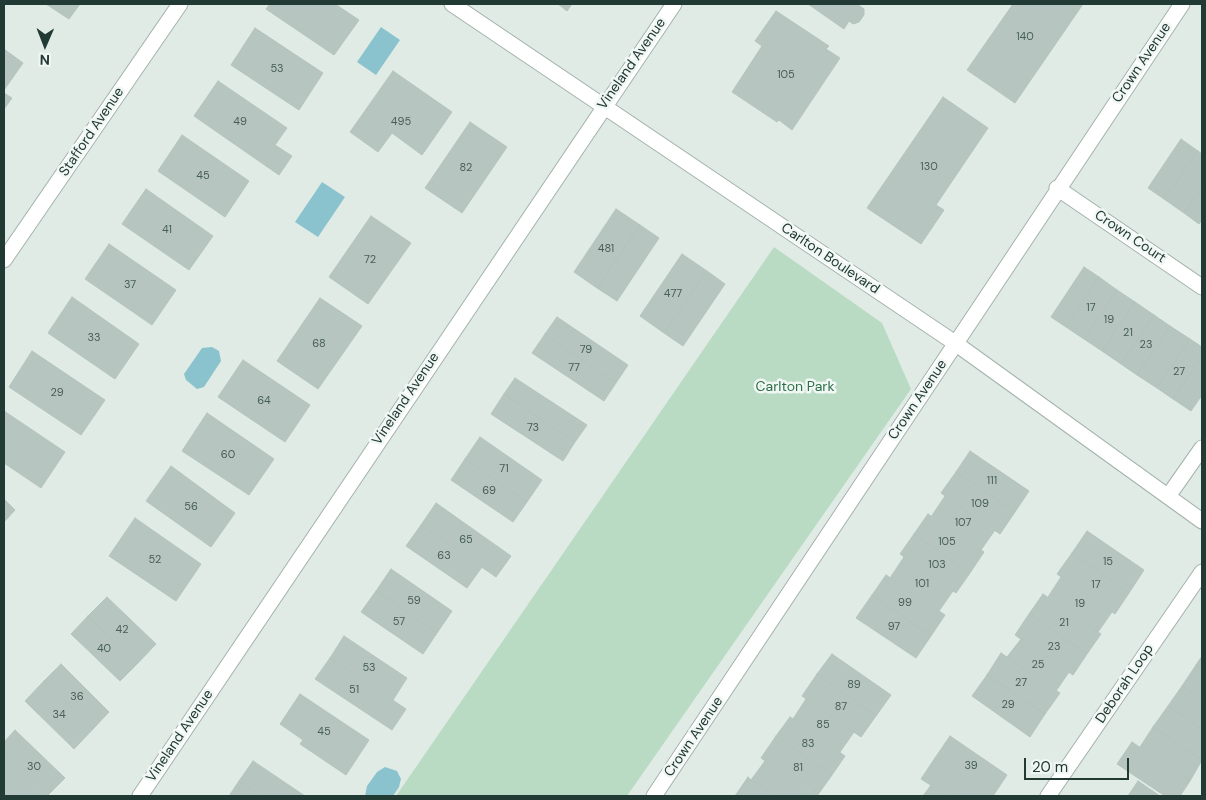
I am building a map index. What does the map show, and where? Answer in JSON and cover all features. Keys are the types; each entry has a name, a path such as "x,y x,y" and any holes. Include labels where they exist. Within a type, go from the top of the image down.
{"street":[{"name":"Stafford Avenue","path":"4,260 180,4"},
{"name":"Carlton Boulevard","path":"452,4 955,343 1169,495 1202,521"},
{"name":"Vineland Avenue","path":"140,796 604,105 674,4"},
{"name":"Crown Avenue","path":"654,796 1057,188 1182,4"},
{"name":"Crown Court","path":"1057,188 1202,286"},
{"path":"1169,495 1202,448"},
{"name":"Deborah Loop","path":"1048,796 1202,572"}],"green space":[{"name":"Carlton Park","path":"774,247 882,323 911,389 627,796 396,796"}],"water":[{"path":"381,27 400,40 376,75 357,62"},
{"path":"322,182 345,197 318,237 295,222"},
{"path":"212,347 219,351 221,361 204,387 197,389 186,380 184,374 202,348"},
{"path":"385,767 397,771 401,779 399,787 393,796 365,796 367,786 377,772"}],"building":[{"path":"46,4 80,4 69,19"},
{"path":"270,4 335,4 359,20 334,55 266,9"},
{"path":"558,4 572,4 567,11"},
{"path":"808,4 857,4 864,9 864,15 859,22 853,24 849,21 844,29"},
{"path":"1013,4 1083,4 1015,103 967,70"},
{"path":"776,11 829,46 826,49 840,58 792,130 732,92 762,46 755,41"},
{"path":"255,28 323,73 299,110 231,65"},
{"path":"4,49 23,63 4,90"},
{"path":"393,71 452,112 422,155 392,133 378,152 350,132"},
{"path":"218,81 287,128 275,145 292,156 279,175 194,116"},
{"path":"4,93 12,98 4,109"},
{"path":"943,97 988,128 936,205 944,210 921,244 867,208"},
{"path":"470,122 507,147 462,213 425,188"},
{"path":"182,135 249,181 225,217 158,171"},
{"path":"1181,139 1198,151 1164,199 1148,188"},
{"path":"1198,151 1202,154 1202,186 1184,213 1164,199"},
{"path":"1202,186 1202,220 1199,224 1184,213"},
{"path":"146,189 213,236 189,270 122,224"},
{"path":"616,209 640,225 597,288 574,272"},
{"path":"371,216 411,243 368,304 329,277"},
{"path":"640,225 659,238 617,301 597,288"},
{"path":"109,244 176,290 152,325 85,279"},
{"path":"682,254 707,271 664,333 640,316"},
{"path":"1084,267 1099,277 1066,327 1051,317"},
{"path":"707,271 725,284 683,346 664,333"},
{"path":"1099,277 1117,290 1084,339 1066,327"},
{"path":"1117,290 1135,302 1102,351 1084,339"},
{"path":"72,297 139,344 115,379 48,333"},
{"path":"320,298 362,326 318,389 277,361"},
{"path":"1135,302 1154,315 1121,364 1102,351"},
{"path":"1154,315 1170,326 1137,375 1121,364"},
{"path":"557,317 628,365 616,383 545,334"},
{"path":"1170,326 1190,339 1157,388 1137,375"},
{"path":"545,334 616,383 604,401 532,353"},
{"path":"1190,339 1202,347 1202,356 1173,399 1157,388"},
{"path":"32,351 105,400 81,435 9,387"},
{"path":"1202,356 1202,395 1191,411 1173,399"},
{"path":"243,360 310,405 285,442 218,397"},
{"path":"515,378 587,425 575,442 504,394"},
{"path":"504,394 575,442 563,461 491,414"},
{"path":"4,411 65,452 41,488 4,463"},
{"path":"207,413 274,459 249,495 182,451"},
{"path":"480,437 542,480 527,502 465,459"},
{"path":"970,451 1029,491 1015,512 956,472"},
{"path":"465,459 527,502 513,522 451,480"},
{"path":"171,466 235,513 211,547 146,501"},
{"path":"956,472 1015,512 1000,534 941,493"},
{"path":"945,496 995,530 981,550 931,517"},
{"path":"4,499 15,510 4,522"},
{"path":"436,503 511,556 496,577 421,525"},
{"path":"928,514 984,552 970,573 914,534"},
{"path":"135,518 201,564 176,601 109,556"},
{"path":"421,525 482,567 467,588 406,546"},
{"path":"1087,531 1144,570 1129,593 1072,553"},
{"path":"914,534 970,573 956,593 900,554"},
{"path":"1072,553 1129,593 1115,614 1057,574"},
{"path":"904,557 953,591 939,611 890,578"},
{"path":"391,569 452,611 437,633 376,591"},
{"path":"886,575 945,615 931,636 872,595"},
{"path":"1061,577 1112,612 1098,632 1048,597"},
{"path":"376,591 437,633 423,654 361,612"},
{"path":"1043,594 1101,634 1087,654 1029,614"},
{"path":"872,595 931,636 916,658 856,618"},
{"path":"107,597 156,644 138,663 88,616"},
{"path":"1029,614 1087,654 1073,675 1015,635"},
{"path":"88,616 138,663 120,681 71,634"},
{"path":"344,636 407,678 393,700 330,658"},
{"path":"1021,639 1069,672 1056,691 1007,657"},
{"path":"1001,653 1060,693 1045,714 987,675"},
{"path":"832,654 891,695 876,716 817,674"},
{"path":"1202,656 1202,670 1196,665"},
{"path":"330,658 406,709 392,730 315,679"},
{"path":"61,664 109,712 93,729 44,681"},
{"path":"1196,665 1202,670 1202,700 1182,686"},
{"path":"817,674 876,716 861,737 802,696"},
{"path":"987,675 1045,714 1030,737 972,696"},
{"path":"44,681 93,729 74,749 25,701"},
{"path":"1182,686 1202,700 1202,729 1168,706"},
{"path":"300,694 369,740 346,775 300,744 303,740 280,724"},
{"path":"806,699 854,732 840,752 793,719"},
{"path":"1168,706 1202,729 1202,760 1153,727"},
{"path":"790,717 845,756 832,775 776,736"},
{"path":"1153,727 1202,760 1190,781 1140,747"},
{"path":"15,730 65,778 47,796 4,755 4,742"},
{"path":"776,736 832,775 817,796 761,758"},
{"path":"950,736 1007,775 993,796 935,758"},
{"path":"1132,742 1190,781 1180,796 1165,796 1117,764"},
{"path":"4,755 46,796 7,796 4,793"},
{"path":"935,758 992,796 948,796 921,779"},
{"path":"253,761 305,796 261,796 239,781"},
{"path":"765,761 814,795 775,796 751,780"},
{"path":"748,777 751,780 775,796 735,796"},
{"path":"239,781 261,796 229,796"},
{"path":"1138,781 1160,796 1128,796"},
{"path":"931,785 948,796 923,796"}]}
